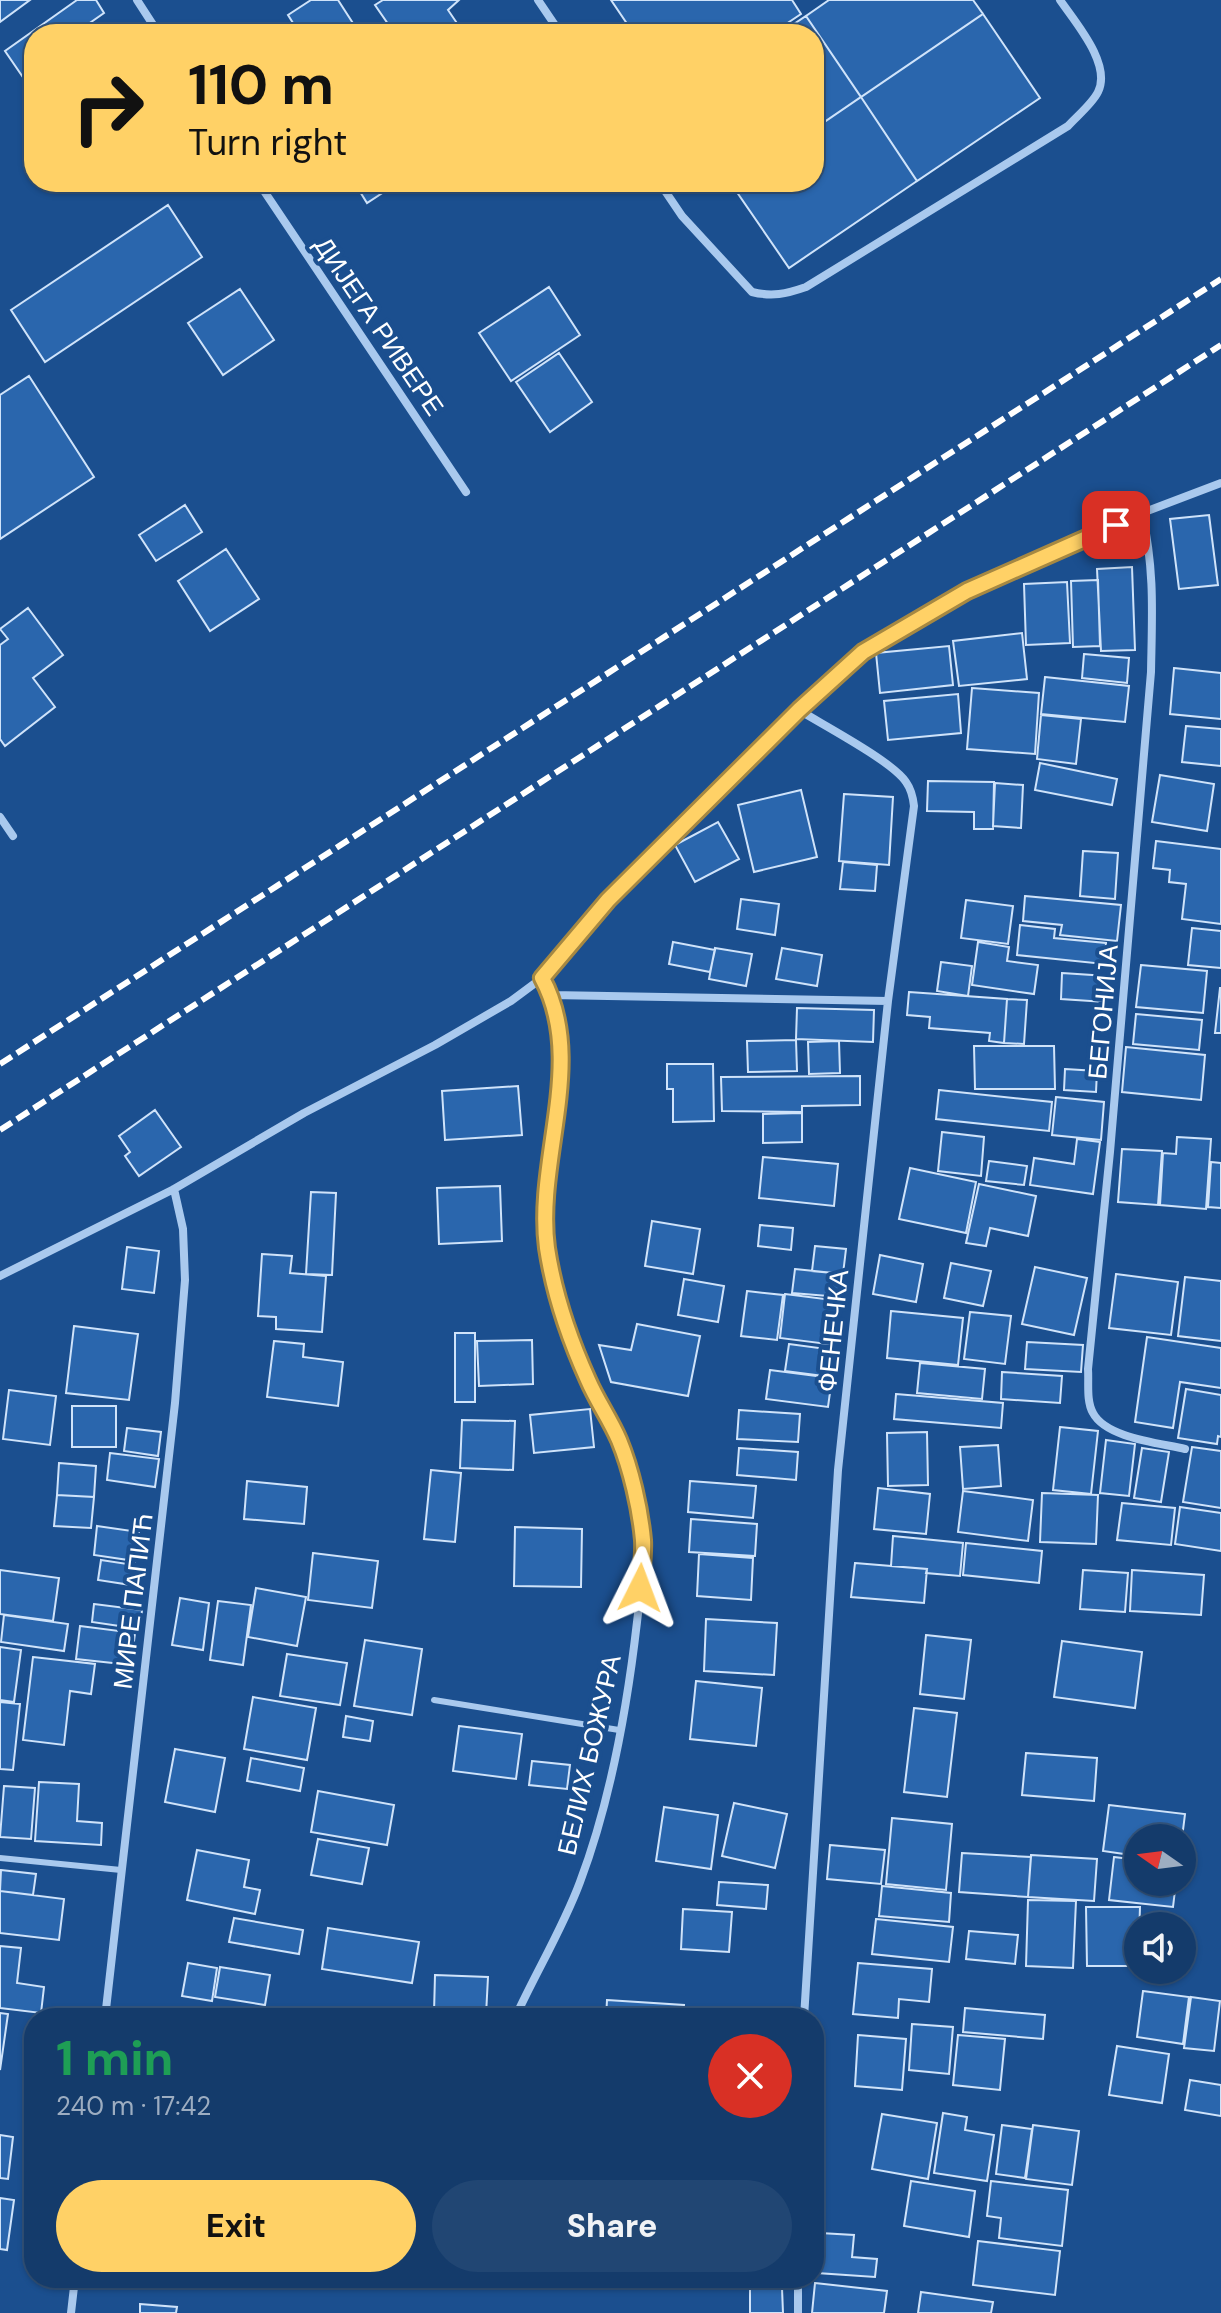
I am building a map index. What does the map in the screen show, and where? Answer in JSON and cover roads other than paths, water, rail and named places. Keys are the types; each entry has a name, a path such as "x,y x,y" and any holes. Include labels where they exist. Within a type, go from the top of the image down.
{"street":[{"path":"137,0 153,24"},
{"path":"538,0 554,24"},
{"path":"666,192 682,216 752,292 768,296 806,287 1068,126 1099,91 1101,67 1090,44 1060,0"},
{"name":"ДИЈЕГА РИВЕРЕ","path":"265,192 466,492"},
{"path":"0,1276 174,1189 304,1113 435,1045 511,1001 542,978 608,900 799,710 863,652 967,591 1142,513 1221,483"},
{"name":"БЕГОНИЈА","path":"1142,513 1151,552 1154,594 1151,686 1088,1369 1089,1395 1093,1413 1105,1426 1118,1433 1185,1449"},
{"name":"ФЕНЕЧКА","path":"799,710 905,779 914,806 888,1001 838,1470 805,2008"},
{"path":"0,817 13,836"},
{"name":"БЕЛИХ БОЖУРА","path":"520,2008 582,1879 602,1811 634,1649 643,1540 618,1439 588,1382 553,1284 546,1243 547,1204 559,1091 560,1050 551,995 542,978"},
{"path":"551,995 888,1001"},
{"name":"МИРЕ ПАПИЋ","path":"106,2008 160,1544 185,1280 183,1229 174,1189"},
{"path":"71,2313 74,2288"},
{"path":"798,2288 798,2313"}],"lane":[{"path":"434,1700 619,1730"},
{"path":"0,1858 121,1870"}],"railway":[{"path":"0,1064 1221,279"},
{"path":"0,1130 1221,345"}]}
